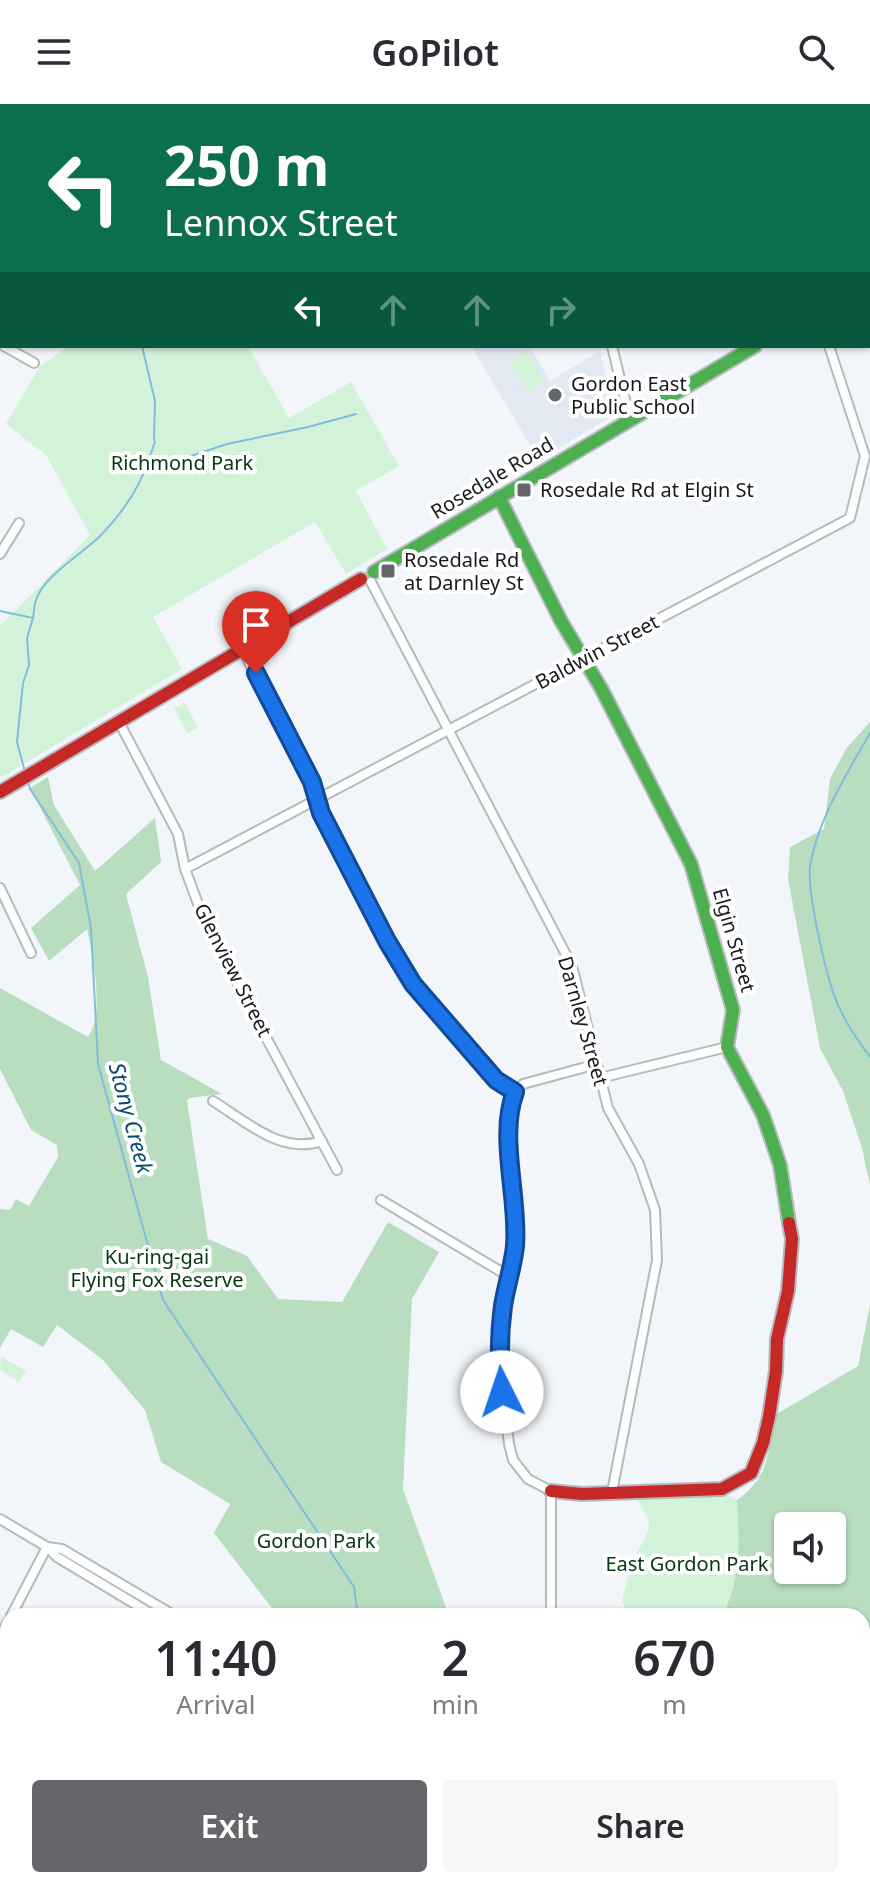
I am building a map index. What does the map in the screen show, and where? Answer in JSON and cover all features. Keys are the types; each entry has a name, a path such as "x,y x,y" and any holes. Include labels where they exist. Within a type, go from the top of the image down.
{"street":[{"path":"7,348 34,363"},
{"path":"612,348 630,420"},
{"name":"Rosedale Road","path":"0,792 369,578 499,497 752,348"},
{"name":"Baldwin Street","path":"185,869 850,518 865,456 830,348"},
{"name":"Elgin Street","path":"499,497 561,621 691,864 733,1010 727,1047"},
{"path":"0,554 19,523"},
{"name":"Darnley Street","path":"369,578 572,966 608,1108 639,1164 655,1210 657,1260 612,1492"},
{"path":"242,649 312,782 321,813 387,941 413,984 496,1080 515,1092"},
{"name":"Glenview Street","path":"119,722 178,834 185,869 206,925 337,1170"},
{"path":"0,888 31,953"},
{"path":"597,1064 523,1084 515,1092 511,1104 515,1244 503,1307 499,1363 513,1460 528,1479 551,1491 582,1494 722,1489 751,1473 769,1417 777,1339 788,1291 792,1239 780,1165 763,1115 727,1047 600,1078"},
{"path":"213,1101 279,1142 306,1146 322,1141"},
{"path":"381,1200 510,1277"},
{"path":"551,1491 551,1608"},
{"path":"0,1519 142,1608"},
{"path":"15,1608 47,1547"},
{"path":"47,1547 62,1549 162,1608"}],"shaded area":[{"name":"Gordon East Public School","path":"472,348 531,348 550,381 600,351 613,410 609,418 539,460"}],"green space":[{"name":"Richmond Park","path":"66,348 249,348 289,418 351,382 399,466 356,491 387,549 346,574 315,522 153,617 182,669 0,778 0,626 90,535 46,455 6,424 40,366"},
{"path":"527,351 544,381 527,391 509,362"},
{"path":"185,703 198,728 187,733 174,708"},
{"path":"870,722 870,1185 862,1148 843,1091 820,1048 788,879 790,847 824,829 830,779 846,749"},
{"path":"48,777 54,805 95,871 155,818 161,862 126,894 148,977 161,1060 222,1094 189,1098 187,1101 208,1239 247,1256 278,1299 342,1302 388,1222 439,1252 412,1299 403,1489 446,1608 272,1608 214,1533 230,1504 161,1462 145,1410 102,1359 57,1325 43,1347 11,1329 0,1348 0,1209 10,1210 16,1199 29,1206 58,1157 57,1145 31,1130 0,1069 0,988 88,1037 93,1027 97,1000 87,929 49,961 31,928 80,885 30,788"},
{"path":"870,1305 870,1608 725,1608 736,1573 737,1500 756,1482 769,1452 775,1415 858,1366"},
{"path":"1,1356 26,1371 19,1382 0,1370"},
{"name":"East Gordon Park","path":"720,1492 737,1500 738,1559 725,1608 625,1608 622,1602 629,1570 648,1531 649,1521 636,1497"}],"waterway":[{"path":"142,348 155,401 154,440"},
{"path":"33,618 40,591 54,574 98,538 114,520 135,492 149,459 188,457 227,444 356,414"},
{"path":"149,459 155,442"},
{"name":"Stony Creek","path":"0,611 33,618 27,638 29,665 23,683 17,742 25,772"},
{"path":"870,733 826,815 810,867 819,937 834,993 848,1025 870,1057"},
{"name":"Stony Creek","path":"28,782 79,863 91,928 98,1064 163,1300 354,1587 357,1608"}],"traffic: fast":[{"path":"374,572 752,348"},
{"path":"499,497 561,621 601,688 691,864 733,1010 727,1047 763,1115 780,1165 789,1223"}],"traffic: jam":[{"path":"0,792 361,579"},
{"path":"551,1491 582,1494 722,1489 751,1473 763,1443 776,1371 777,1339 788,1291 792,1239 789,1223"}],"place":[{"name":"Gordon East Public School","path":"555,395"},
{"name":"Rosedale Rd at Elgin St","path":"524,490"},
{"name":"Rosedale Rd at Darnley St","path":"388,571"}],"route":[{"path":"256,673 312,782 321,813 387,941 413,984 496,1080 515,1092 511,1104 510,1137 515,1244 503,1307 499,1363 502,1392"}],"park label":[{"name":"Ku-ring-gai Flying Fox Reserve","path":"157,1268"},
{"name":"Gordon Park","path":"316,1541"}]}
